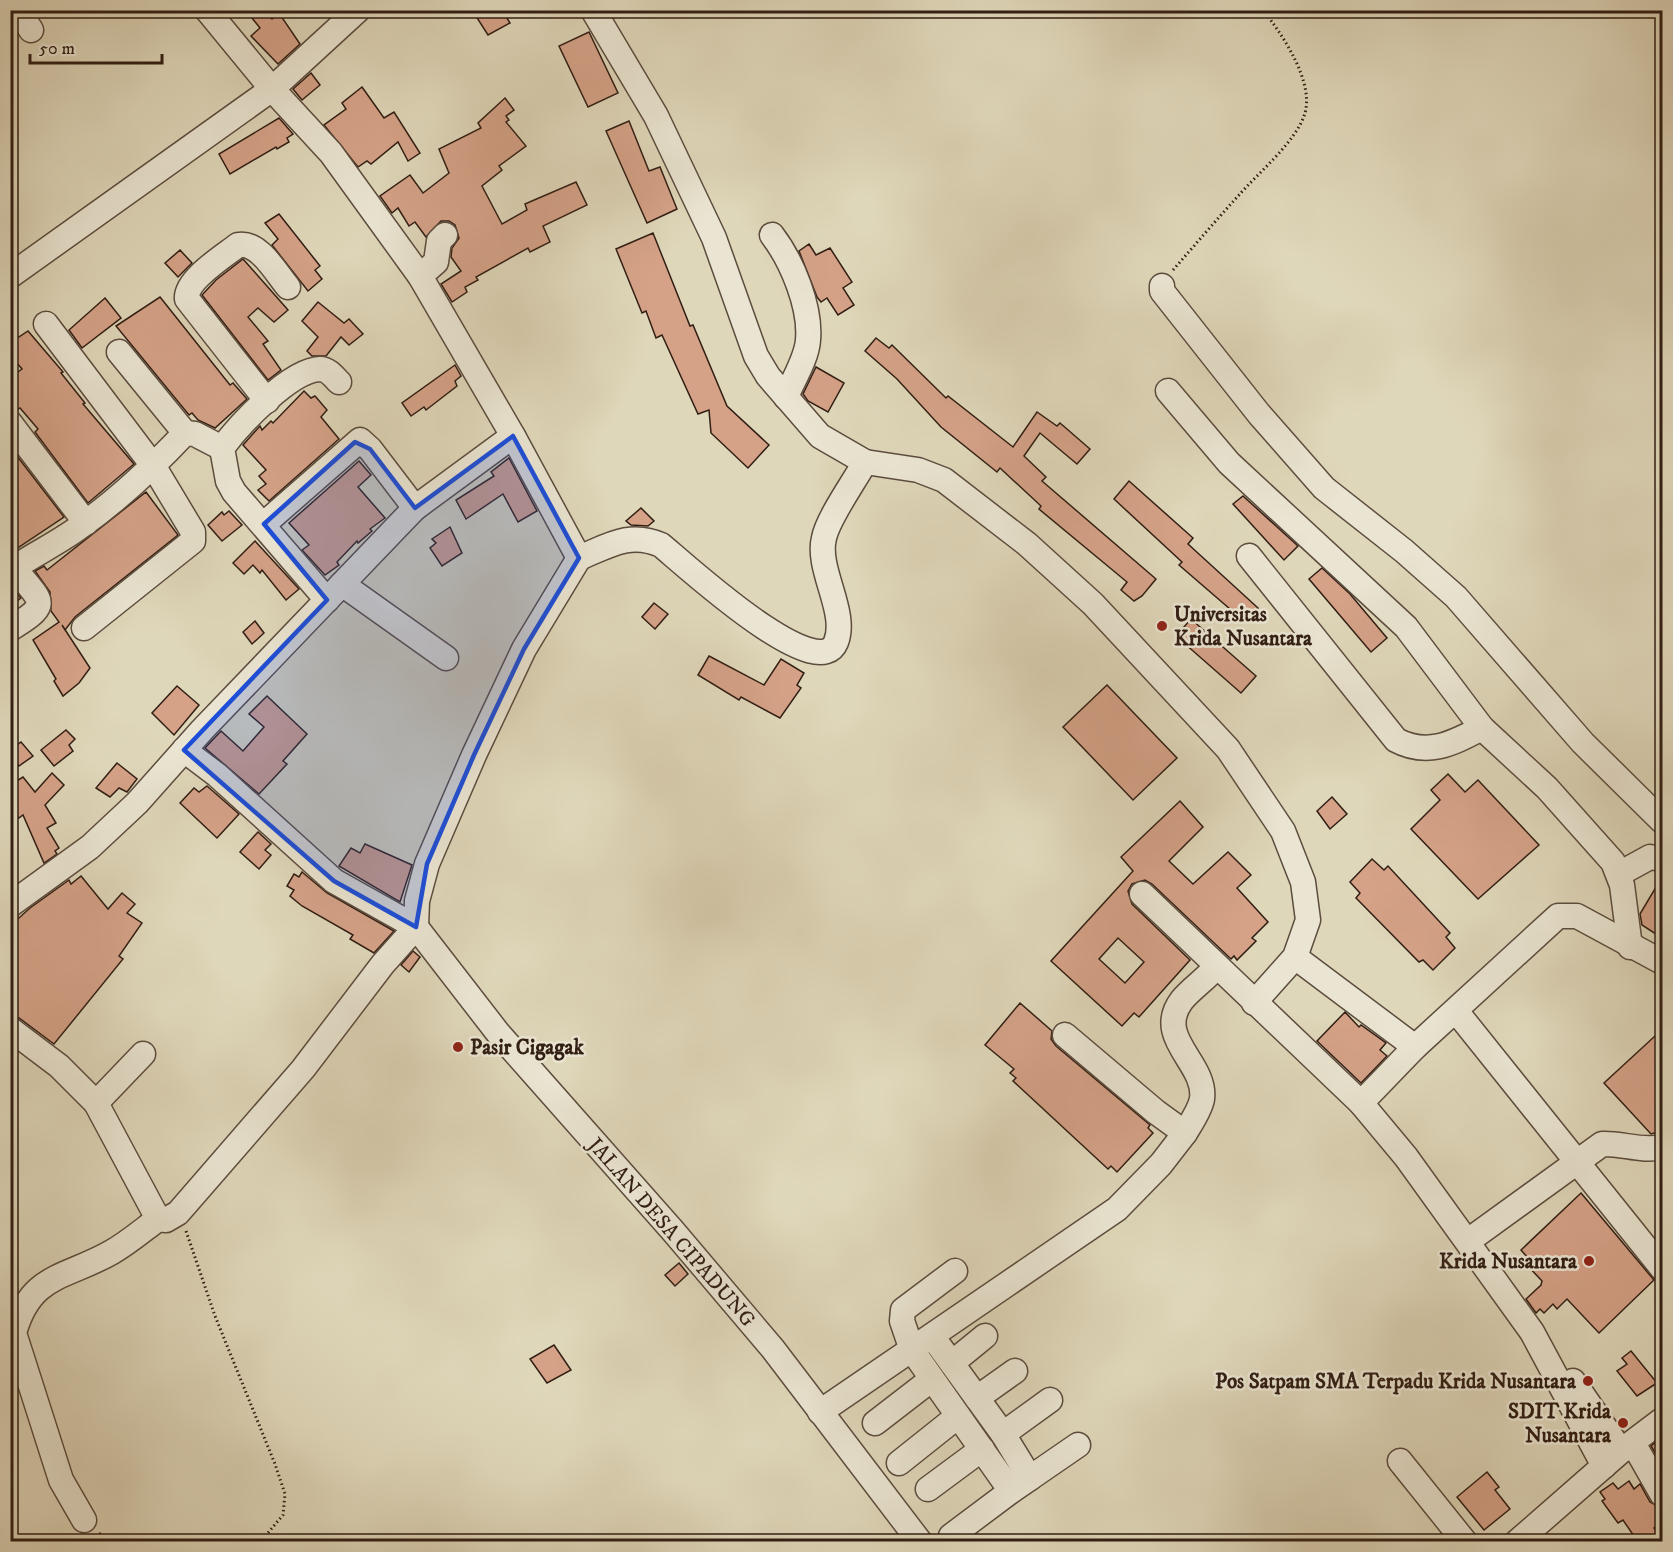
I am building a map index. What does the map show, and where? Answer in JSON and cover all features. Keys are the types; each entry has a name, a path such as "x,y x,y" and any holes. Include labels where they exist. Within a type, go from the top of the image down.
{"street":[{"path":"207,10 272,89 331,153 420,276 513,436 579,558"},
{"path":"10,276 272,89 358,10"},
{"path":"593,10 656,116 714,238 756,356 768,376 820,436 865,462 918,470 944,480 1027,544 1093,604 1228,749 1283,831 1303,882 1308,920 1295,957 1254,1003"},
{"path":"772,235 786,257 803,302 808,325 808,342 786,397"},
{"path":"420,276 436,262 439,241 445,236"},
{"path":"267,401 187,299 186,294 190,284 238,245 245,244 256,249 288,287"},
{"path":"1162,286 1162,291 1259,414 1324,488 1404,551 1456,597 1583,743 1662,820"},
{"path":"46,324 154,466 193,532 193,541 84,628"},
{"path":"119,352 185,433 195,434 222,448"},
{"path":"222,448 267,401 296,378 320,369 326,370 339,382"},
{"path":"1168,391 1229,463 1406,627 1482,728 1547,788 1614,862 1619,874 1630,947"},
{"path":"10,423 86,523"},
{"path":"10,629 35,613 40,606 39,599 12,566 86,523 154,466 185,433"},
{"path":"10,905 90,847 137,803 281,646 415,508 513,436"},
{"path":"264,524 355,442 360,441 370,449 415,508"},
{"path":"222,448 228,482 264,524 335,592 446,658"},
{"path":"84,1520 61,1480 14,1333 20,1311 33,1293 51,1281 113,1251 168,1216 303,1069 383,964 416,927 417,901 427,864 474,755 524,649 579,558 621,541 638,538 651,540 661,545 777,636 803,650 824,652 832,649 836,641 838,625 823,540 865,462"},
{"path":"1249,556 1395,740 1408,747 1425,749 1446,746 1482,728"},
{"path":"184,750 217,775 334,881 416,927"},
{"path":"1619,874 1650,857 1662,859"},
{"path":"1142,894 1361,1103 1406,1157 1532,1332 1547,1341 1619,1453 1662,1494"},
{"path":"1361,1103 1415,1047 1558,916 1577,916 1662,963"},
{"name":"JALAN DESA CIPADUNG","path":"416,927 498,1033 673,1231 773,1349 920,1542"},
{"path":"1295,957 1415,1047"},
{"path":"820,1412 1117,1209 1161,1164 1185,1133 1201,1105 1202,1087 1174,1036 1175,1020 1183,1000 1216,967"},
{"path":"1456,1011 1662,1268"},
{"path":"10,1029 59,1066 96,1103 168,1216"},
{"path":"1065,1035 1156,1112 1185,1133"},
{"path":"96,1103 143,1054"},
{"path":"1468,1241 1602,1144 1614,1143 1651,1150 1662,1147"},
{"path":"955,1271 903,1310 902,1321 912,1350 982,1449 1021,1484"},
{"path":"932,1336 1003,1434 1021,1484"},
{"path":"952,1363 986,1336"},
{"path":"977,1398 1016,1371"},
{"path":"874,1423 932,1379"},
{"path":"1003,1434 1050,1400"},
{"path":"899,1463 958,1416"},
{"path":"1517,1542 1619,1453 1662,1420"},
{"path":"951,1536 1078,1445"},
{"path":"928,1489 982,1449"},
{"path":"1400,1461 1465,1542"}],"path":[{"path":"1162,286 1165,279 1280,150 1297,129 1305,112 1304,91 1289,44 1263,10"},
{"path":"168,1216 196,1257 214,1316 275,1464 285,1494 283,1515 267,1533 267,1542"}],"highlighted area":[{"path":"513,436 579,558 524,649 474,755 427,864 416,927 334,881 184,750 327,600 264,524 355,442 370,449 415,508"}],"building":[{"path":"265,10 272,19 279,13 300,44 278,64 251,36 260,28 252,18"},
{"path":"472,10 502,10 510,23 488,35"},
{"path":"589,32 618,93 588,107 559,46"},
{"path":"311,73 320,85 302,100 293,89"},
{"path":"362,87 384,118 394,112 420,153 408,161 398,142 371,164 367,161 358,167 324,125 346,109 342,103"},
{"path":"505,98 514,110 506,116 509,120 506,122 526,146 499,166 502,170 482,186 502,224 527,210 525,204 576,182 587,205 543,226 550,242 530,252 528,248 476,277 478,280 465,287 467,292 452,302 441,284 461,271 451,257 452,248 459,238 455,225 449,221 441,221 426,237 415,222 409,226 398,208 392,213 380,196 410,175 423,193 449,173 439,149 481,128 478,123"},
{"path":"279,118 293,134 287,138 289,142 277,149 276,147 230,174 219,154"},
{"path":"629,121 649,171 660,167 677,209 647,223 606,131"},
{"path":"279,214 320,266 315,270 322,279 308,291 272,245 278,239 265,223"},
{"path":"653,233 690,326 693,325 727,406 769,445 748,468 711,433 709,410 698,414 662,335 656,338 646,311 642,313 616,249"},
{"path":"809,244 816,255 830,248 852,282 843,288 854,305 838,315 827,298 821,302 817,297 799,251"},
{"path":"180,250 192,263 178,277 165,263"},
{"path":"243,259 288,310 274,322 258,308 248,317 268,341 263,344 281,370 268,380 202,295 216,280"},
{"path":"160,297 230,385 233,383 247,399 215,428 198,420 192,413 189,415 116,326"},
{"path":"105,298 121,318 82,348 69,330"},
{"path":"318,302 344,323 349,319 363,334 349,345 341,337 326,356 312,356 307,351 318,337 302,321"},
{"path":"28,331 63,372 61,373 85,403 83,404 134,464 88,503 35,432 38,429 20,408 10,409 10,391 16,386 10,378 22,369 10,355 10,343"},
{"path":"876,338 889,348 892,345 946,398 948,396 1013,447 1037,412 1057,426 1060,423 1090,449 1077,464 1040,433 1024,456 1046,477 1042,481 1156,579 1142,596 1134,601 1121,590 1127,582 1039,509 1041,506 1000,468 997,472 941,427 897,379 865,351"},
{"path":"455,365 461,376 455,381 457,386 426,410 424,407 411,416 402,403"},
{"path":"816,367 844,383 828,412 808,401 803,394"},
{"path":"304,391 311,398 315,396 327,410 321,417 339,439 269,501 258,490 266,484 259,476 266,470 243,445 260,426 262,430 271,421 273,423"},
{"path":"10,447 64,517 10,553"},
{"path":"509,458 537,511 518,522 503,494 466,519 456,500 494,476 491,472"},
{"path":"359,461 371,475 358,487 385,518 370,529 372,531 358,543 357,541 337,562 339,565 325,575 302,550 309,545 289,523"},
{"path":"1129,481 1193,538 1188,544 1258,608 1245,622 1179,565 1182,562 1114,499"},
{"path":"146,492 178,535 75,617 65,630 90,668 79,683 63,696 54,681 56,679 33,640 59,622 51,611 50,592 35,571 44,566 47,570"},
{"path":"1243,496 1298,546 1284,560 1233,504"},
{"path":"641,508 654,521 648,526 631,525 626,521"},
{"path":"229,511 242,525 222,541 208,525 222,512 224,515"},
{"path":"450,527 462,553 442,566 430,548 436,543 432,539"},
{"path":"255,541 299,589 286,600 262,570 260,573 253,565 244,574 233,563"},
{"path":"1322,568 1350,594 1387,638 1371,652 1309,579"},
{"path":"10,586 21,598 10,607"},
{"path":"654,603 668,614 655,629 642,617"},
{"path":"1191,619 1256,676 1241,693 1176,636"},
{"path":"255,621 264,633 252,644 243,632"},
{"path":"709,656 764,685 781,659 804,673 797,685 801,688 780,718 741,697 739,700 698,675"},
{"path":"1107,685 1177,758 1133,800 1063,727"},
{"path":"177,686 199,705 174,735 152,713"},
{"path":"267,696 307,734 283,761 287,764 259,794 205,748 221,731 243,751 264,727 249,714"},
{"path":"66,730 75,739 69,745 73,751 54,766 41,750"},
{"path":"21,742 33,756 19,766 10,756 10,750"},
{"path":"117,763 137,779 127,792 119,788 110,797 96,788"},
{"path":"52,773 64,785 45,805 56,823 47,828 59,848 55,851 57,854 44,863 23,815 19,818 10,808 10,785 23,777 35,792"},
{"path":"1448,774 1465,792 1478,780 1539,845 1478,899 1411,829 1440,800 1431,790"},
{"path":"207,786 239,814 217,838 180,803 194,788 199,792"},
{"path":"1332,797 1347,814 1330,829 1317,811"},
{"path":"1180,801 1203,827 1169,861 1193,884 1228,852 1251,875 1237,888 1268,922 1252,938 1256,941 1237,960 1234,956 1231,959 1152,884 1145,880 1132,884 1128,891 1132,904 1190,960 1139,1017 1134,1013 1122,1026 1051,961 1133,871 1121,857","holes":["1118,938 1144,962 1125,983 1099,959"]},
{"path":"258,832 271,844 265,850 271,855 259,869 240,852"},
{"path":"365,844 412,865 400,902 339,866 351,848 360,853"},
{"path":"1372,859 1384,870 1388,866 1450,933 1446,937 1455,948 1433,970 1423,960 1419,962 1356,898 1360,893 1350,882"},
{"path":"302,872 327,893 394,931 374,953 350,939 353,935 302,906 290,896 294,890 287,886 294,874 299,877"},
{"path":"81,876 108,909 122,893 135,904 127,913 142,923 119,956 123,959 54,1044 19,1018 10,1015 10,926 30,908 69,880 71,884"},
{"path":"1662,877 1662,938 1642,925 1640,914"},
{"path":"413,951 420,957 409,972 401,965"},
{"path":"1020,1003 1052,1031 1051,1039 1056,1046 1150,1125 1148,1128 1153,1133 1117,1172 1111,1166 1108,1169 1013,1081 1016,1078 1010,1073 1014,1069 985,1045"},
{"path":"1345,1012 1359,1027 1361,1025 1386,1043 1380,1050 1387,1056 1361,1083 1317,1041"},
{"path":"1655,1036 1662,1044 1662,1131 1651,1134 1604,1083"},
{"name":"Krida Nusantara","path":"1581,1193 1654,1280 1599,1333 1567,1299 1557,1309 1553,1304 1544,1313 1540,1309 1536,1313 1526,1299 1541,1285 1542,1281 1525,1263 1529,1259 1521,1250"},
{"path":"679,1263 688,1274 675,1286 665,1275"},
{"path":"554,1345 571,1370 547,1383 530,1359"},
{"path":"1631,1351 1657,1383 1637,1396 1617,1371 1627,1364 1622,1358"},
{"path":"1662,1437 1662,1450 1657,1456 1651,1446"},
{"path":"1487,1472 1499,1487 1495,1490 1510,1509 1484,1530 1457,1497"},
{"path":"1629,1481 1634,1489 1640,1484 1650,1502 1662,1508 1662,1522 1654,1528 1662,1542 1638,1542 1623,1520 1618,1523 1602,1501 1605,1499 1600,1492 1613,1483 1618,1489"}],"place":[{"name":"Universitas Krida Nusantara","path":"1162,626"},
{"name":"Pasir Cigagak","path":"458,1047"},
{"name":"Krida Nusantara","path":"1589,1261"},
{"name":"Pos Satpam SMA Terpadu Krida Nusantara","path":"1588,1381"},
{"name":"SDIT Krida Nusantara","path":"1623,1423"}]}
